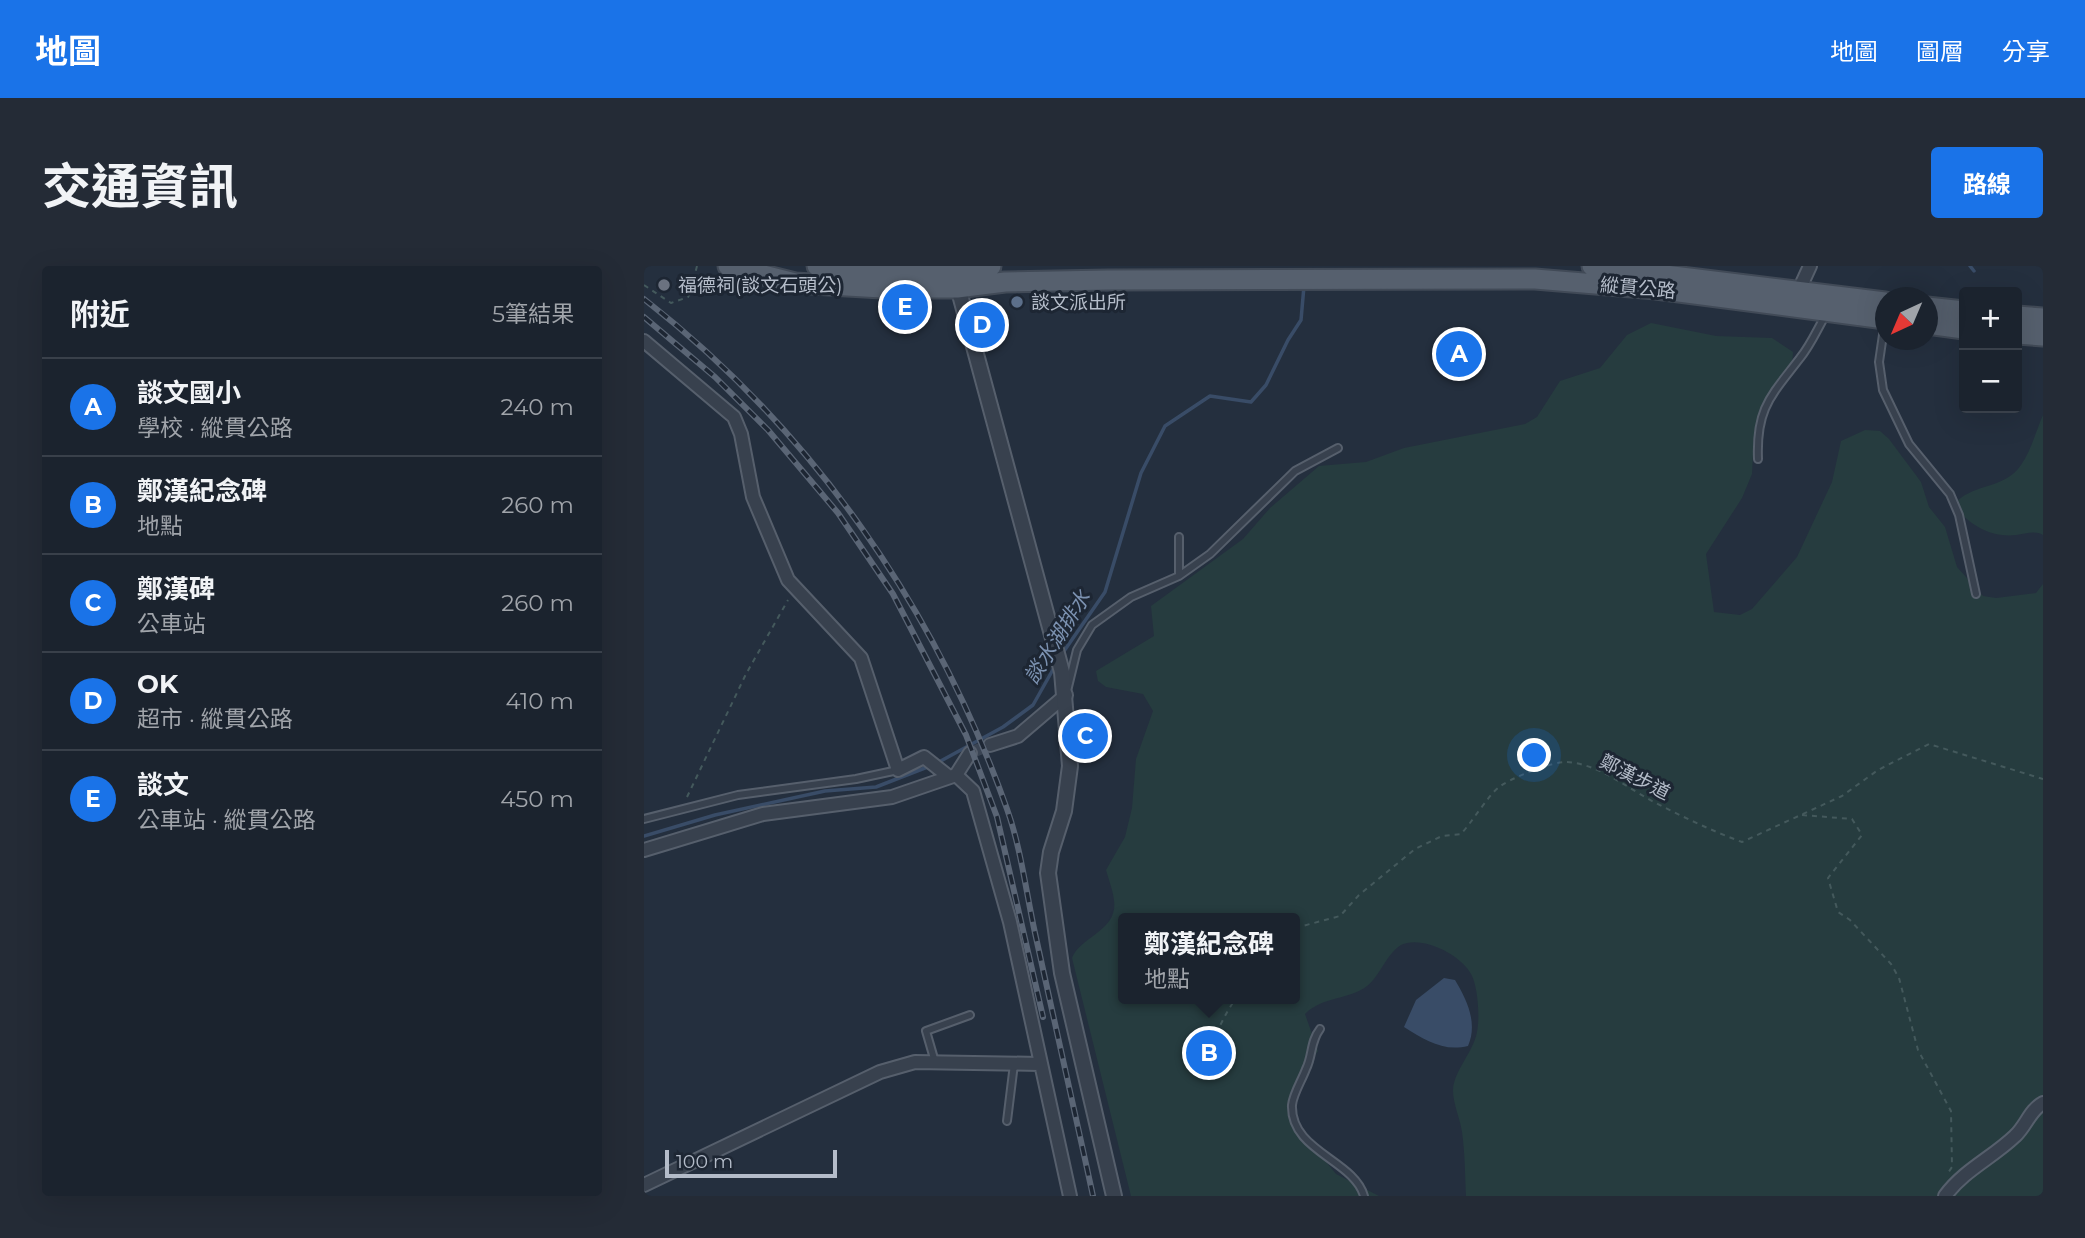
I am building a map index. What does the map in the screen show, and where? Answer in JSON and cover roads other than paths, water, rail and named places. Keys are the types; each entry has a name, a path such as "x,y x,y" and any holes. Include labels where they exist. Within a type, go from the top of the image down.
{"main road":[{"path":"728,266 795,283 958,275 991,266"},
{"path":"817,266 885,273 958,275"},
{"name":"縱貫公路","path":"1592,266 1798,298 1828,312 1875,318"},
{"name":"縱貫公路","path":"958,275 1005,282 1305,279 1446,272 1535,272 1656,289 1875,302"},
{"path":"1938,308 1959,310"},
{"path":"2022,316 2043,318"},
{"path":"1938,325 1959,328"},
{"path":"2022,334 2043,336"}],"street":[{"path":"1798,298 1810,266"},
{"path":"958,275 1053,634 1066,695 1070,766 1064,811 1051,852 1048,873 1062,973 1114,1196"},
{"path":"644,341 734,417 741,434 753,497 794,590 861,658 898,770 924,757 973,791 1010,922 1070,1196"},
{"path":"990,745 1018,736 1066,695"},
{"path":"644,850 763,814 892,797 948,775 970,753"},
{"path":"644,1185 880,1072 915,1062 1040,1064"},
{"path":"1945,1196 1956,1180 2017,1135 2036,1107 2043,1103"}],"lane":[{"path":"1758,459 1757,430 1776,386 1802,356 1828,312"},
{"path":"1881,350 1879,362 1883,390 1909,444 1950,494 1959,515 1976,594"},
{"path":"1066,695 1077,650 1091,625 1131,597 1179,576 1210,554 1295,471 1338,448"},
{"path":"1179,576 1180,537"},
{"path":"644,819 738,795 856,779 898,770"},
{"path":"935,1062 926,1031 970,1015"},
{"path":"1320,1029 1312,1040 1311,1058 1292,1102 1293,1115 1313,1149 1350,1173 1364,1196"},
{"path":"1007,1121 1014,1064"}],"water":[{"path":"1444,978 1455,980 1467,1004 1472,1029 1468,1046 1442,1046 1404,1027 1416,1000"}],"waterway":[{"path":"1970,266 1974,271"},
{"name":"談水湖排水","path":"1062,654 1105,592 1141,473 1165,426 1210,396 1251,402 1266,385 1301,320 1304,286"},
{"name":"談水湖排水","path":"937,763 1003,727 1033,705 1055,666"},
{"name":"談水湖排水","path":"644,836 715,815 825,791 876,787 930,766"}],"tunnel":[{"path":"970,753 990,745"}],"railway":[{"path":"644,299 705,350 762,406 814,465 862,528 905,594 944,663 978,735 1012,824 1093,1196"},
{"path":"644,317 715,377 768,430 838,513 893,594 966,735 997,817 1043,1017"}],"place":[{"name":"福德祠(談文石頭公)","path":"664,285"},
{"name":"談文派出所","path":"1017,302"},
{"name":"談文","path":"905,307"},
{"name":"OK","path":"982,325"},
{"name":"談文國小","path":"1459,354"},
{"name":"鄭漢碑","path":"1085,736"},
{"name":"鄭漢紀念碑","path":"1209,1053"}]}
